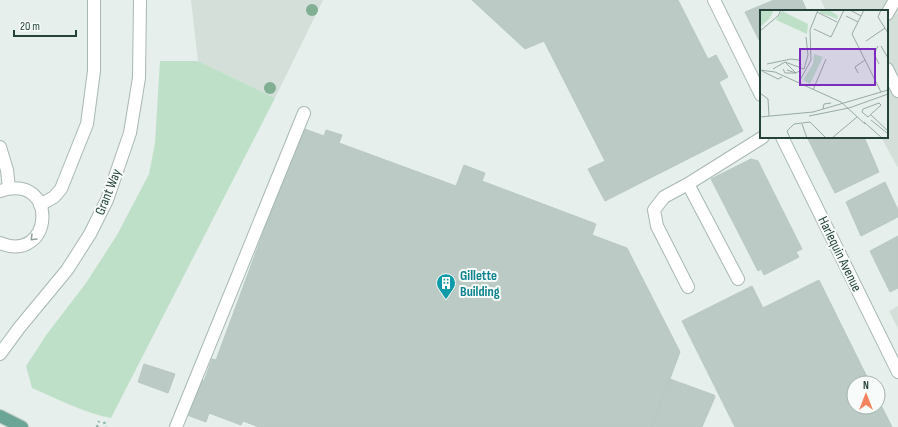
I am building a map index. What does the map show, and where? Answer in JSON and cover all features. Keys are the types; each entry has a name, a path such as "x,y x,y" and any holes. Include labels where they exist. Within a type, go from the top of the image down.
{"main road":[{"path":"0,416 22,427"}],"street":[{"path":"40,205 54,197 61,189 86,124 94,71 94,0"},
{"name":"Grant Way","path":"0,354 19,328 67,270 90,234 107,200 130,133 139,78 140,0"},
{"path":"714,0 760,93"},
{"path":"888,12 895,0"},
{"path":"888,70 898,91"},
{"path":"176,427 304,113"},
{"path":"688,287 657,226 654,210 664,197 762,138"},
{"name":"Harlequin Avenue","path":"782,138 898,372"},
{"path":"0,147 7,170 5,190 25,190 33,194 42,209 43,219 41,228 29,243 20,246 3,248"},
{"path":"688,184 738,279"}],"path":[{"path":"97,427 99,421"},
{"path":"104,422 106,427"}],"shaded area":[{"path":"191,0 323,0 275,98 198,61"},
{"path":"821,0 898,0 898,168 882,138 888,138 888,10 826,10"},
{"path":"898,306 898,329 889,311"}],"green space":[{"path":"160,61 198,61 275,98 111,418 81,409 32,388 26,366 47,334 86,283 117,235 149,174 155,143"}],"building":[{"path":"472,0 678,0 708,59 716,55 728,77 719,82 743,131 605,201 588,169 605,161 544,41 525,49"},
{"path":"774,0 802,0 807,10 760,10 760,42 745,12"},
{"name":"Gillette Building","path":"302,128 324,136 326,130 342,135 339,143 456,186 464,165 485,173 482,181 596,224 592,235 627,248 680,352 652,427 259,427 243,421 241,425 209,413 206,422 187,415 200,380 204,381 212,359 216,360"},
{"path":"808,138 864,138 879,172 835,193"},
{"path":"751,159 758,161 802,249 796,252 799,257 764,275 761,269 758,271 711,179"},
{"path":"885,182 898,210 898,217 861,236 846,202"},
{"path":"898,236 898,288 890,292 870,251"},
{"path":"819,280 866,375 846,375 846,415 886,415 892,427 735,427 682,321 752,286 763,308"},
{"path":"144,364 175,374 168,393 138,382"},
{"path":"670,379 714,395 715,397 702,427 652,427"}],"place":[{"name":"Gillette Building","path":"446,300"}]}
